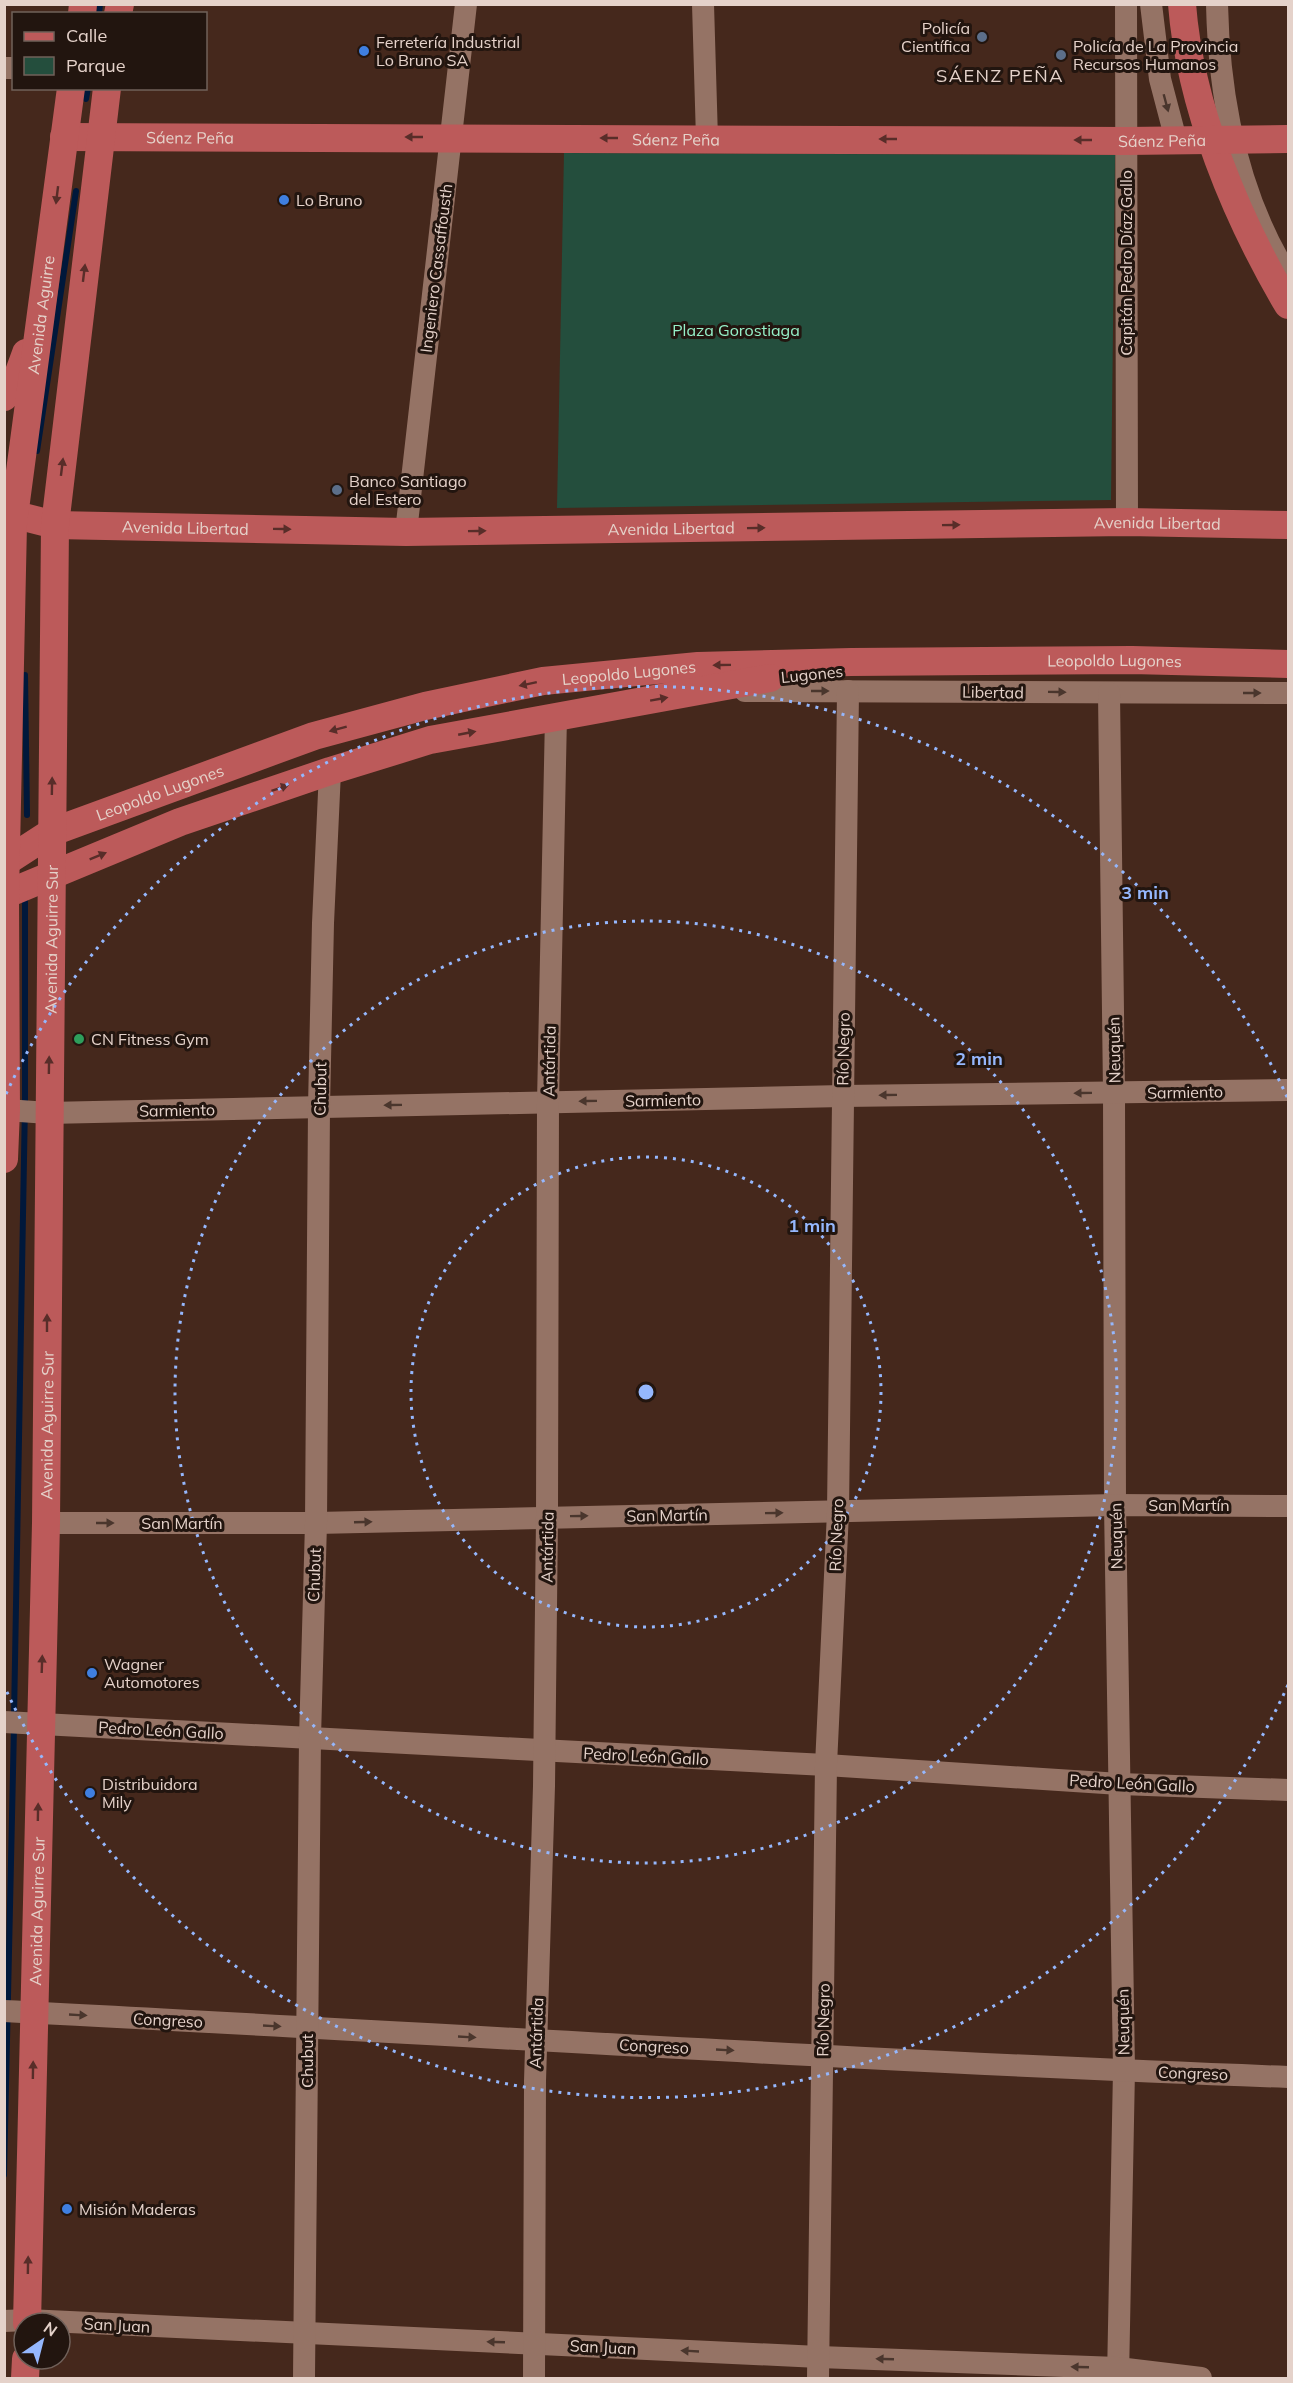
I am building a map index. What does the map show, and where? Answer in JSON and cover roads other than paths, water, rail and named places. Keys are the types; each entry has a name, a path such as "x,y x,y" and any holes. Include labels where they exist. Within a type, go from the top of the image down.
{"main road":[{"path":"1182,4 1184,35 1215,148 1236,206 1266,267 1288,305"},
{"name":"Avenida Aguirre","path":"8,542 9,513 43,306 71,90"},
{"path":"55,525 107,90"},
{"name":"Sáenz Peña","path":"64,137 1126,141 1288,139"},
{"path":"4,397 15,383 43,306"},
{"name":"Avenida Libertad","path":"9,513 55,525 406,532 1127,522 1288,525"},
{"name":"Avenida Libertad","path":"8,542 55,525"},
{"name":"Avenida Aguirre Sur","path":"17,2311 19,2012 46,1523 27,1112 52,875 55,525"},
{"path":"4,1159 27,1112 5,895 8,542"},
{"name":"Leopoldo Lugones","path":"5,863 52,832 314,736 425,706 543,681 698,666 1132,660 1288,664"},
{"name":"Lugones","path":"698,691 772,678 927,662"},
{"name":"Leopoldo Lugones","path":"5,895 180,822 430,740 698,691"}],"street":[{"name":"Ingeniero Cassaffousth","path":"406,532 466,4"},
{"path":"703,4 707,139"},
{"name":"Capitán Pedro Díaz Gallo","path":"1126,4 1127,522"},
{"path":"1150,4 1160,79 1176,140"},
{"path":"1204,4 1233,139 1257,214 1285,264"},
{"path":"1216,4 1222,80"},
{"name":"Libertad","path":"698,691 1288,693"},
{"name":"Río Negro","path":"819,2368 826,1765 838,1512 848,691"},
{"name":"Neuquén","path":"1109,693 1114,1092 1115,1505 1124,2070 1118,2373"},
{"name":"Antártida","path":"534,2379 536,2041 548,1517 548,1102 556,716"},
{"name":"Chubut","path":"304,2379 310,1738 316,1523 320,1107 323,923 330,771"},
{"name":"Sarmiento","path":"27,1112 1288,1090"},
{"name":"San Martín","path":"46,1523 316,1523 1115,1505 1288,1506"},
{"name":"Pedro León Gallo","path":"4,1722 826,1765 1120,1784 1288,1790"},
{"name":"Congreso","path":"19,2012 536,2041 1288,2077"},
{"name":"San Juan","path":"72,2323 534,2343 819,2368 1118,2373 1201,2379"}],"waterway":[{"path":"99,12 100,4"},
{"path":"86,99 88,90"},
{"path":"37,451 76,191"},
{"path":"25,675 27,815"},
{"path":"14,1717 25,1103 25,899"},
{"path":"4,2175 14,1727"}],"place":[{"name":"Policía Científica","path":"982,37"},
{"name":"Ferretería Industrial Lo Bruno SA","path":"364,51"},
{"name":"Policía de La Provincia Recursos Humanos","path":"1061,55"},
{"name":"Lo Bruno","path":"284,200"},
{"name":"Banco Santiago del Estero","path":"337,490"},
{"name":"CN Fitness Gym","path":"79,1039"},
{"name":"Wagner Automotores","path":"92,1673"},
{"name":"Distribuidora Mily","path":"90,1793"},
{"name":"Misión Maderas","path":"67,2209"}],"district":[{"name":"SÁENZ PEÑA","path":"1000,75"}],"park label":[{"name":"Plaza Gorostiaga","path":"736,330"}]}
